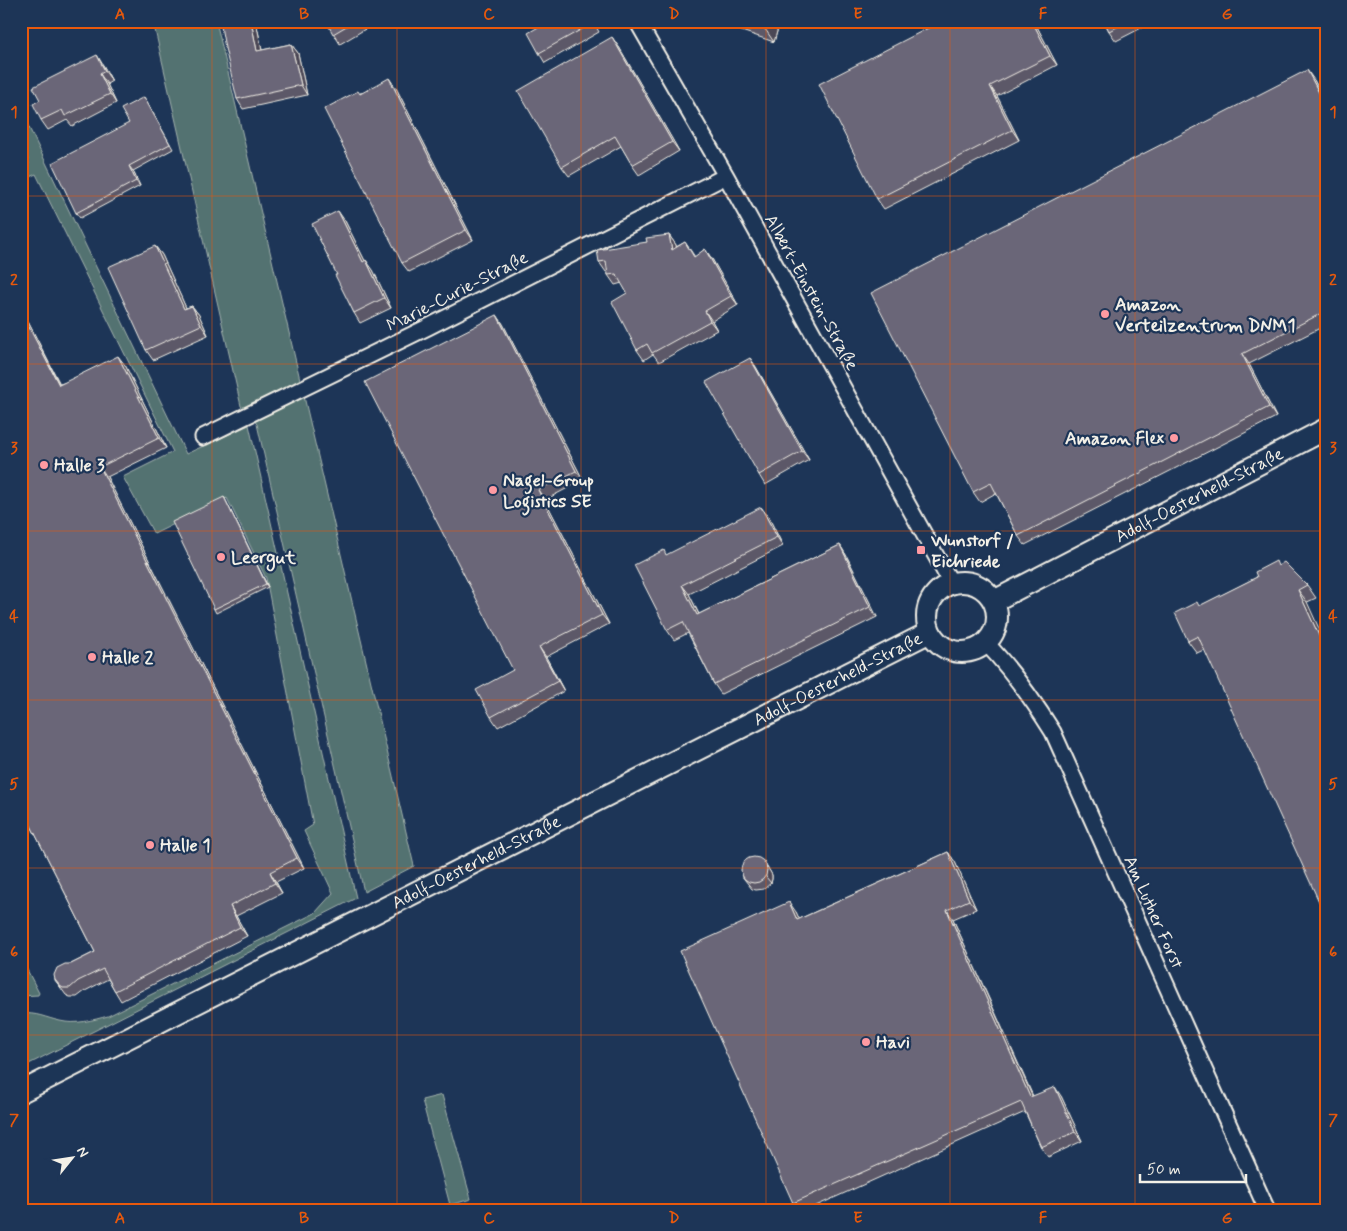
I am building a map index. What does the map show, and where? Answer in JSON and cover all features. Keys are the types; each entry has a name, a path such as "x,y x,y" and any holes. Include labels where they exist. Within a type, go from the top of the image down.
{"street":[{"name":"Albert-Einstein-Straße","path":"637,21 726,176 951,583"},
{"name":"Marie-Curie-Straße","path":"204,437 428,327 726,176"},
{"name":"Adolf-Oesterheld-Straße","path":"994,601 1326,429"},
{"path":"960,581 970,582 983,588 994,601 998,618 996,627 986,643 977,649 967,652 945,648 936,641 930,632 927,615 929,605 934,595 941,588 951,583 960,581"},
{"name":"Adolf-Oesterheld-Straße","path":"21,1092 930,632"},
{"name":"Am Luther Forst","path":"986,643 1012,671 1035,702 1053,732 1267,1210"}],"green space":[{"path":"153,21 216,21 414,866 364,892 257,424 241,406"},
{"path":"22,113 186,454 249,425 356,898 21,1068 21,1014 72,1022 84,1022 108,1016 315,913 333,893 304,831 313,825 266,578 227,498 154,534 123,477 173,452 36,174 21,181 21,169 29,164 21,131"},
{"path":"21,958 39,993 38,995 21,996"},
{"path":"442,1095 471,1199 450,1205 422,1100"}],"building":[{"path":"220,21 251,21 257,51 291,44 301,85 237,99"},
{"path":"326,21 355,21 333,34"},
{"path":"549,21 592,21 593,23 539,53 528,33"},
{"path":"740,21 767,21 765,29"},
{"path":"942,21 1032,21 1050,56 990,86 1012,130 877,199 819,84"},
{"path":"1104,21 1129,21 1109,31"},
{"path":"612,37 672,142 632,165 615,136 562,167 518,91"},
{"path":"97,55 105,71 100,74 110,94 65,116 62,110 41,120 33,104 40,100 33,87"},
{"name":"Amazon Verteilzentrum DNM1","path":"1307,70 1326,106 1326,311 1242,354 1269,407 1018,536 991,483 973,492 871,293"},
{"path":"389,78 466,230 402,263 324,109 358,91 360,94"},
{"path":"144,97 170,144 129,166 136,181 76,213 52,163 129,123 121,109"},
{"path":"338,211 363,262 366,260 384,298 354,313 312,224"},
{"path":"669,235 672,250 685,242 694,257 705,249 731,296 705,311 710,321 652,353 647,344 637,350 612,302 627,293 616,274 608,275 606,261 599,262 597,250 647,242 646,238"},
{"path":"155,246 184,309 192,306 201,325 146,350 108,267"},
{"path":"21,312 59,385 118,356 159,438 100,467 297,858 270,872 275,883 230,906 240,927 115,991 103,969 78,981 70,988 63,988 55,980 54,975 57,968 65,964 71,964 95,952 21,806"},
{"name":"Nagel-Group Logistics SE","path":"497,315 576,471 538,490 602,615 539,647 558,681 491,717 476,690 513,670 365,382"},
{"path":"750,358 802,451 759,475 706,382"},
{"name":"Leergut","path":"224,497 266,584 214,609 172,522"},
{"path":"761,507 777,537 682,585 697,615 840,545 870,607 714,684 683,622 667,630 634,565 664,550 666,555"},
{"path":"1276,561 1278,566 1284,562 1307,585 1298,590 1326,651 1326,917 1198,636 1188,641 1175,613 1197,602 1199,606 1257,577 1255,572"},
{"name":"Havi","path":"948,852 969,900 947,910 1030,1097 1055,1087 1075,1132 1041,1147 1021,1102 793,1203 680,951 789,902 797,920"},
{"path":"754,857 763,861 767,870 763,879 754,883 745,879 741,870 745,861"}],"place":[{"name":"Amazon Verteilzentrum DNM1","path":"1105,314"},
{"name":"Amazon Flex","path":"1174,438"},
{"name":"Halle 3","path":"44,465"},
{"name":"Nagel-Group Logistics SE","path":"493,490"},
{"name":"Wunstorf / Eichriede","path":"921,550"},
{"name":"Leergut","path":"221,557"},
{"name":"Halle 2","path":"92,657"},
{"name":"Halle 1","path":"150,845"},
{"name":"Havi","path":"866,1042"}]}
